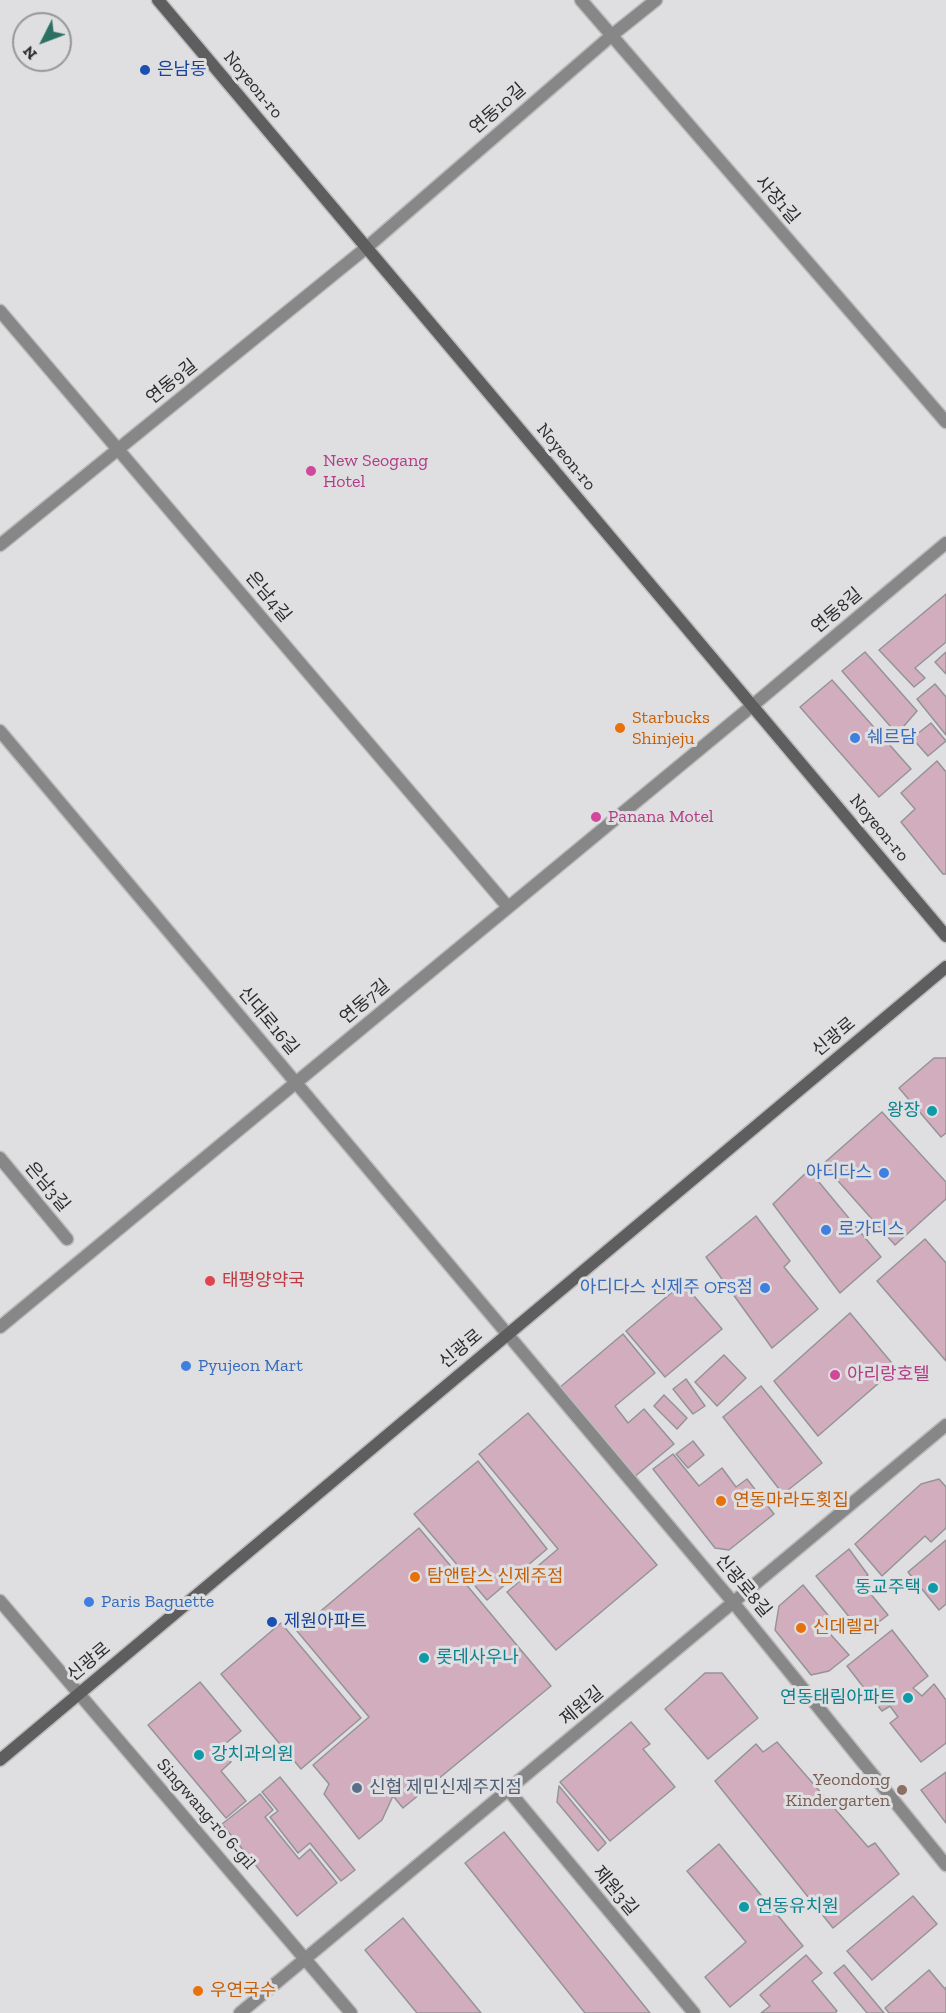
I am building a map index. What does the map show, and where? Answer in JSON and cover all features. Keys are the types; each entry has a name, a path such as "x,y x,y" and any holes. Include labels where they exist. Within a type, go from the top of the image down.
{"main road":[{"name":"Noyeon-ro","path":"158,0 946,936"},
{"name":"신광로","path":"0,1760 946,967"}],"street":[{"name":"사장1길","path":"581,0 946,422"},
{"name":"연동10길","path":"366,248 611,36 656,0"},
{"name":"연동9길","path":"0,545 366,248"},
{"name":"은남4길","path":"0,311 508,907"},
{"name":"연동8길","path":"752,706 946,543"},
{"name":"연동7길","path":"0,1327 752,706"},
{"name":"신대로16길","path":"0,731 508,1333"},
{"name":"은남3길","path":"0,1158 67,1239"},
{"name":"신광로8길","path":"508,1333 732,1601 946,1865"},
{"name":"제원길","path":"240,2013 509,1791 732,1601 945,1427"},
{"name":"Singwang-ro 6-gil","path":"0,1600 351,2013"},
{"name":"제원3길","path":"509,1791 694,2013"}],"building":[{"path":"946,594 946,642 915,668 925,678 914,687 879,650"},
{"path":"865,652 917,711 897,734 842,671"},
{"path":"946,652 946,674 935,662"},
{"name":"쉐르담","path":"832,680 911,769 879,797 800,707"},
{"path":"935,684 946,697 946,735 917,699"},
{"path":"931,723 946,741 928,756 912,738"},
{"path":"937,761 946,772 946,874 943,874 901,822 915,809 901,793"},
{"name":"왕장","path":"934,1058 946,1058 946,1133 941,1137 899,1088"},
{"name":"아디다스","path":"882,1112 946,1182 946,1199 895,1245 823,1164"},
{"name":"로가디스","path":"809,1170 881,1257 840,1293 773,1204"},
{"name":"아디다스 신제주 OFS점","path":"756,1216 790,1261 784,1267 818,1309 772,1348 706,1257"},
{"path":"925,1239 946,1263 946,1361 877,1281"},
{"path":"683,1283 722,1329 665,1377 626,1331"},
{"name":"아리랑호텔","path":"850,1313 896,1368 818,1436 774,1381"},
{"path":"623,1334 655,1373 615,1406 628,1423 644,1409 674,1444 633,1478 559,1388"},
{"path":"724,1355 746,1378 717,1406 695,1382"},
{"path":"686,1379 705,1406 693,1414 673,1389"},
{"path":"761,1386 822,1463 783,1494 723,1417"},
{"path":"664,1395 687,1418 677,1429 654,1406"},
{"path":"528,1413 657,1565 556,1650 507,1592 558,1549 479,1454"},
{"path":"693,1441 704,1455 688,1468 676,1454"},
{"name":"연동마라도횟집","path":"673,1454 699,1486 722,1468 736,1487 747,1479 774,1514 729,1550 715,1548 653,1469"},
{"path":"478,1461 547,1549 487,1600 414,1514"},
{"path":"939,1479 946,1487 946,1528 931,1542 925,1536 882,1576 855,1544 921,1484"},
{"name":"롯데사우나","path":"419,1528 551,1686 403,1808 393,1796 382,1820 359,1839 324,1794 329,1784 313,1765 369,1717 297,1631"},
{"name":"동교주택","path":"946,1540 946,1604 939,1610 908,1572"},
{"path":"849,1549 868,1575 860,1581 888,1615 863,1634 816,1576"},
{"name":"신데렐라","path":"803,1585 832,1620 824,1627 849,1655 829,1671 811,1675 775,1630 779,1606"},
{"path":"281,1623 361,1718 301,1769 221,1674"},
{"name":"연동태림아파트","path":"892,1630 928,1676 913,1688 922,1696 934,1684 946,1700 946,1743 921,1762 890,1723 898,1717 890,1706 882,1711 847,1666"},
{"path":"705,1673 722,1673 758,1718 708,1759 665,1709"},
{"name":"강치과의원","path":"200,1682 241,1731 220,1748 231,1762 221,1771 246,1801 226,1818 148,1725"},
{"path":"631,1722 650,1744 643,1749 675,1787 610,1841 560,1782"},
{"path":"777,1742 868,1847 875,1843 899,1874 833,1928 715,1781 756,1744 763,1752"},
{"path":"946,1772 946,1823 921,1790"},
{"path":"280,1777 355,1870 341,1881 310,1843 298,1853 270,1817 278,1811 262,1792"},
{"path":"559,1786 606,1843 598,1851 557,1802"},
{"path":"260,1794 273,1810 265,1817 299,1859 310,1849 337,1883 297,1916 222,1824"},
{"path":"504,1832 650,2013 585,2013 465,1863"},
{"name":"연동유치원","path":"719,1844 803,1946 730,2007 705,1977 746,1942 687,1871"},
{"path":"913,1896 937,1924 872,1980 847,1951"},
{"path":"403,1918 481,2013 417,2013 365,1950"},
{"path":"806,1955 822,1973 812,1981 837,2011 835,2013 761,2013 770,2006 760,1995"},
{"path":"844,1965 884,2013 867,2013 834,1973"},
{"path":"929,1970 945,1989 946,1987 946,2013 889,2013 885,2008"}],"place":[{"name":"은남동","path":"145,70"},
{"name":"New Seogang Hotel","path":"311,471"},
{"name":"Starbucks Shinjeju","path":"620,728"},
{"name":"쉐르담","path":"855,738"},
{"name":"Panana Motel","path":"596,817"},
{"name":"왕장","path":"932,1111"},
{"name":"아디다스","path":"884,1173"},
{"name":"로가디스","path":"826,1230"},
{"name":"태평양약국","path":"210,1281"},
{"name":"아디다스 신제주 OFS점","path":"765,1288"},
{"name":"Pyujeon Mart","path":"186,1366"},
{"name":"아리랑호텔","path":"835,1375"},
{"name":"연동마라도횟집","path":"721,1501"},
{"name":"탐앤탐스 신제주점","path":"415,1577"},
{"name":"동교주택","path":"933,1588"},
{"name":"Paris Baguette","path":"89,1602"},
{"name":"제원아파트","path":"272,1622"},
{"name":"신데렐라","path":"801,1628"},
{"name":"롯데사우나","path":"424,1658"},
{"name":"연동태림아파트","path":"908,1698"},
{"name":"강치과의원","path":"199,1755"},
{"name":"신협 제민신제주지점","path":"357,1788"},
{"name":"Yeondong Kindergarten","path":"902,1790"},
{"name":"연동유치원","path":"744,1907"},
{"name":"우연국수","path":"198,1991"}]}
